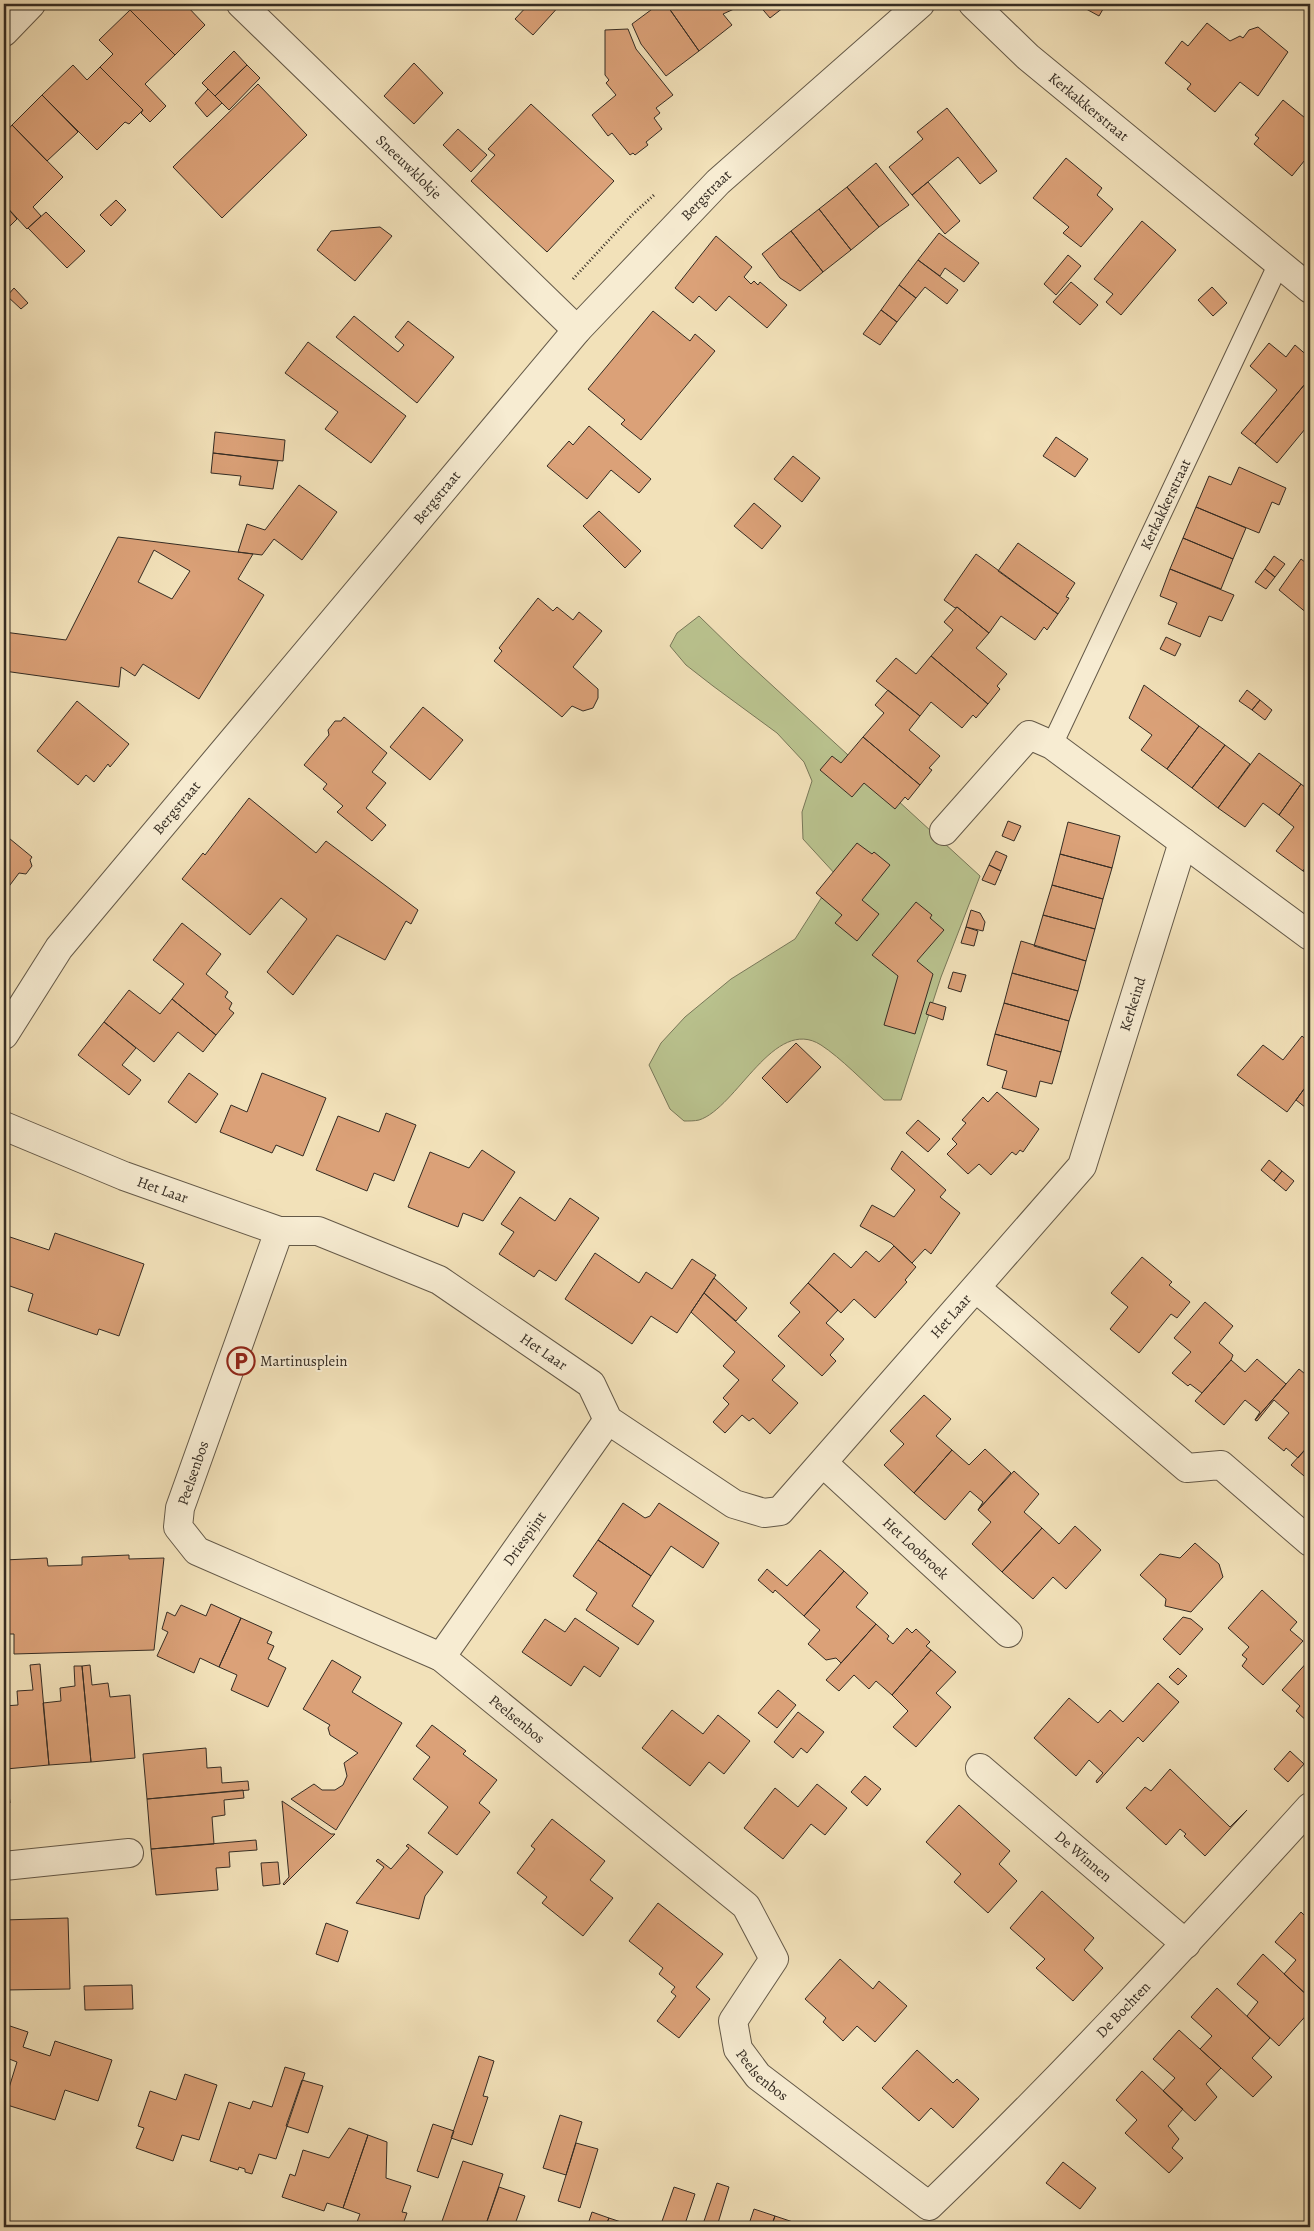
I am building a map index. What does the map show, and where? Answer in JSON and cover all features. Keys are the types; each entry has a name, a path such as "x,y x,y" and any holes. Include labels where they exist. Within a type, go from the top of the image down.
{"street":[{"name":"Sneeuwklokje","path":"240,4 577,330"},
{"name":"Bergstraat","path":"4,1035 59,948 577,330 718,182 920,4"},
{"name":"Kerkakkerstraat","path":"973,4 1028,57 1310,289"},
{"path":"944,831 1029,735 1052,745 1310,936"},
{"name":"Kerkeind","path":"1082,1166 1183,842"},
{"name":"Het Laar","path":"4,1126 124,1176 279,1230 318,1231 439,1280 591,1384 608,1420 734,1504 764,1513 780,1511 1082,1166"},
{"name":"Peelsenbos","path":"279,1230 180,1508 178,1527 197,1551 441,1657 746,1906 774,1959 733,2021 738,2049 758,2076 929,2206"},
{"name":"Het Laar","path":"976,1288 1186,1468 1221,1465 1310,1542"},
{"name":"Driespijnt","path":"441,1657 608,1420"},
{"name":"Het Loobroek","path":"823,1463 1008,1633"},
{"name":"De Winnen","path":"980,1768 1186,1944"},
{"name":"De Bochten","path":"929,2206 994,2143 1186,1944 1310,1807"},
{"path":"4,1866 129,1853"}],"lane":[{"name":"Kerkakkerstraat","path":"1052,745 1279,263"}],"green space":[{"path":"699,616 980,876 941,977 901,1100 884,1100 829,1050 804,1039 787,1042 772,1052 713,1112 699,1120 684,1121 670,1109 649,1065 661,1043 685,1017 731,979 795,939 836,875 803,839 802,812 812,781 804,762 777,733 686,665 670,646 677,633"}],"building":[{"path":"136,4 185,4 205,25 175,55 130,10"},
{"path":"518,4 529,4 524,9"},
{"path":"529,4 561,4 533,35 515,19"},
{"path":"659,4 666,4 699,51 666,76 641,44 632,24"},
{"path":"666,4 732,4 734,9 723,14 732,25 699,51"},
{"path":"732,4 746,4 734,9"},
{"path":"758,4 788,4 770,18"},
{"path":"1077,4 1106,4 1099,16"},
{"path":"130,10 175,55 145,84 166,106 150,122 141,113 143,110 100,67 113,54 99,40"},
{"path":"1207,23 1230,41 1240,36 1243,38 1249,30 1258,27 1288,52 1258,96 1240,82 1215,112 1187,89 1191,84 1165,63 1182,41 1188,46"},
{"path":"628,29 636,49 673,95 656,108 660,113 654,118 662,129 646,142 648,145 635,155 633,153 630,155 612,133 608,136 592,115 616,95 606,83 609,80 605,75 605,30"},
{"path":"234,51 247,65 215,96 202,83"},
{"path":"414,63 443,93 414,124 384,96"},
{"path":"73,65 87,80 100,67 143,110 129,124 125,122 97,150 42,95"},
{"path":"247,65 260,78 229,110 215,96"},
{"path":"258,84 307,135 222,218 173,167"},
{"path":"208,89 222,103 207,117 195,103"},
{"path":"42,95 78,132 47,161 12,125"},
{"path":"1283,100 1310,122 1310,156 1292,176 1254,144 1259,138 1255,135"},
{"path":"531,104 614,181 547,252 471,181 495,155 488,149"},
{"path":"947,108 997,171 980,184 958,157 912,195 889,167 923,139 917,132"},
{"path":"12,125 63,177 33,207 41,216 27,229 4,204 4,134"},
{"path":"458,129 487,155 471,172 443,145"},
{"path":"1066,158 1102,188 1097,195 1113,209 1081,247 1063,233 1069,227 1033,198"},
{"path":"876,163 909,205 879,227 847,187"},
{"path":"928,182 960,221 945,234 912,195"},
{"path":"847,187 879,227 851,250 819,209"},
{"path":"116,200 126,210 111,226 100,215"},
{"path":"4,204 17,219 4,232"},
{"path":"819,209 851,250 823,272 791,231"},
{"path":"46,212 85,251 67,268 28,228"},
{"path":"1142,221 1176,250 1121,315 1106,302 1113,294 1094,279"},
{"path":"380,227 392,236 355,281 317,250 331,231"},
{"path":"791,231 823,272 800,291 780,278 762,254"},
{"path":"939,233 979,263 964,282 945,268 940,276 918,260"},
{"path":"716,236 752,267 744,277 751,284 754,281 758,285 760,282 787,305 767,328 729,296 716,311 699,296 693,303 675,288"},
{"path":"1068,255 1081,266 1056,295 1044,284"},
{"path":"918,260 958,290 947,304 925,287 916,298 899,285"},
{"path":"1071,282 1098,305 1080,325 1053,302"},
{"path":"899,285 916,298 897,322 881,310"},
{"path":"1212,287 1227,303 1213,316 1198,300"},
{"path":"14,288 28,303 21,309 7,296"},
{"path":"881,310 897,322 880,345 863,334"},
{"path":"653,311 690,341 695,334 715,351 641,440 621,424 625,420 588,389"},
{"path":"354,316 398,352 404,345 395,337 408,321 454,357 417,403 336,337"},
{"path":"308,342 406,416 371,463 325,429 338,412 285,373"},
{"path":"1269,343 1286,357 1295,345 1310,358 1310,378 1255,444 1241,433 1277,390 1250,366"},
{"path":"1310,378 1310,423 1277,463 1255,444"},
{"path":"589,426 651,479 639,493 611,470 587,499 547,466 569,441 573,445"},
{"path":"215,432 285,440 283,461 213,453"},
{"path":"1056,437 1088,459 1075,477 1043,456"},
{"path":"213,453 278,461 273,489 239,485 241,476 211,473"},
{"path":"793,456 820,478 802,502 774,479"},
{"path":"1239,467 1286,488 1279,505 1272,502 1259,533 1196,507 1209,476 1231,485"},
{"path":"299,485 337,512 302,560 274,539 262,555 238,552 247,524 265,530"},
{"path":"754,503 781,526 762,549 734,526"},
{"path":"1196,507 1246,528 1233,559 1183,538"},
{"path":"599,511 641,551 625,568 583,526"},
{"path":"118,537 253,554 238,579 264,595 199,699 143,664 135,676 121,667 119,687 4,671 4,632 66,640","holes":["154,550 190,571 172,599 138,582"]},
{"path":"1183,538 1233,559 1221,589 1170,569"},
{"path":"1018,543 1075,583 1066,597 1069,598 1058,614 998,571"},
{"path":"976,554 1058,614 1047,630 1044,627 1035,640 1001,616 989,633 957,607 955,608 944,600"},
{"path":"1274,556 1285,564 1275,577 1265,569"},
{"path":"1301,559 1310,566 1310,611 1308,614 1279,590"},
{"path":"1170,569 1234,595 1222,621 1209,616 1200,637 1168,624 1177,603 1160,596"},
{"path":"1265,569 1275,577 1266,589 1255,582"},
{"path":"538,598 553,611 557,607 573,620 579,612 602,631 573,667 598,689 598,698 593,708 583,711 572,706 562,717 494,661 502,651 499,648"},
{"path":"957,607 989,633 976,648 1007,674 997,686 1000,689 988,704 931,656 953,630 944,622"},
{"path":"1166,637 1181,644 1175,656 1160,649"},
{"path":"931,656 988,704 976,718 973,715 962,728 931,702 920,716 876,681 896,658 916,674"},
{"path":"1144,685 1199,726 1167,769 1141,750 1152,735 1129,718"},
{"path":"888,690 920,716 909,730 940,756 929,768 932,770 920,785 863,737 884,713 875,705"},
{"path":"1247,690 1260,700 1252,710 1239,701"},
{"path":"1260,700 1272,710 1265,720 1252,710"},
{"path":"77,701 129,744 110,767 108,764 94,782 86,775 78,785 37,751"},
{"path":"423,707 463,740 430,780 390,747"},
{"path":"344,717 387,753 372,772 386,783 366,808 386,825 372,841 337,812 343,806 323,789 327,784 304,765 329,735 328,730 335,721 341,721"},
{"path":"1199,726 1225,745 1192,788 1167,769"},
{"path":"863,737 920,785 908,800 905,797 895,809 864,783 852,797 820,770 832,756 841,763"},
{"path":"1225,745 1250,764 1218,808 1192,788"},
{"path":"1259,753 1301,784 1279,815 1263,803 1245,827 1218,808"},
{"path":"1301,784 1310,791 1310,861 1303,871 1276,851 1294,827 1279,815"},
{"path":"249,798 316,853 326,841 418,910 411,924 406,921 385,960 337,935 293,995 267,972 307,919 281,898 250,935 182,879 203,853 205,855"},
{"path":"1008,821 1021,826 1014,841 1002,836"},
{"path":"1068,822 1120,836 1112,868 1060,854"},
{"path":"4,834 32,857 30,860 32,866 26,874 19,873 4,893"},
{"path":"857,843 872,854 874,852 890,865 862,900 879,914 857,941 835,923 842,915 816,893"},
{"path":"996,851 1007,856 1001,871 989,865"},
{"path":"1060,854 1112,868 1103,899 1052,885"},
{"path":"1310,861 1310,876 1303,871"},
{"path":"989,865 1001,871 995,885 982,880"},
{"path":"1052,885 1103,899 1095,929 1043,915"},
{"path":"916,902 932,915 930,918 944,930 917,961 933,974 915,1034 884,1025 898,976 872,955"},
{"path":"971,910 980,913 985,922 983,931 966,927"},
{"path":"1043,915 1095,929 1086,961 1034,946"},
{"path":"182,923 221,954 206,974 228,992 225,997 232,1003 229,1009 234,1013 216,1035 172,999 184,984 153,960"},
{"path":"966,927 978,931 974,946 961,943"},
{"path":"1021,941 1086,961 1078,991 1012,973"},
{"path":"953,972 966,975 961,992 948,988"},
{"path":"1012,973 1078,991 1069,1021 1004,1003"},
{"path":"129,990 160,1014 172,999 216,1035 203,1052 178,1032 154,1062 104,1022"},
{"path":"930,1002 946,1007 943,1020 926,1014"},
{"path":"1004,1003 1069,1021 1061,1052 995,1034"},
{"path":"104,1022 136,1048 122,1065 141,1080 129,1095 78,1055"},
{"path":"995,1034 1061,1052 1052,1084 1040,1081 1036,1097 1002,1088 1007,1071 987,1065"},
{"path":"1302,1036 1310,1043 1310,1081 1287,1112 1237,1075 1263,1045 1283,1060"},
{"path":"796,1043 821,1067 787,1103 762,1078"},
{"path":"189,1073 218,1094 196,1123 168,1102"},
{"path":"262,1073 326,1098 303,1156 276,1145 272,1153 220,1132 231,1105 247,1112"},
{"path":"1310,1081 1310,1111 1296,1100"},
{"path":"997,1092 1039,1129 1023,1152 1020,1150 1016,1155 1012,1152 991,1175 979,1164 968,1174 947,1154 957,1144 952,1139 966,1123 962,1120 983,1097 988,1102"},
{"path":"386,1113 416,1125 394,1181 374,1173 367,1191 316,1170 338,1116 379,1132"},
{"path":"918,1120 940,1139 928,1152 906,1133"},
{"path":"482,1150 515,1172 483,1221 463,1213 458,1227 408,1207 430,1152 469,1168"},
{"path":"902,1151 946,1190 940,1197 960,1213 931,1254 925,1249 912,1263 891,1243 860,1226 872,1205 894,1217 915,1190 891,1169"},
{"path":"1269,1160 1282,1171 1274,1181 1261,1170"},
{"path":"1282,1171 1294,1181 1286,1191 1274,1181"},
{"path":"520,1197 555,1221 570,1198 599,1218 556,1281 539,1270 534,1277 499,1254 514,1232 501,1224"},
{"path":"55,1233 144,1264 119,1336 99,1329 97,1335 28,1311 33,1294 4,1284 4,1235 49,1250"},
{"path":"894,1246 916,1267 905,1280 907,1282 875,1318 854,1299 841,1313 808,1283 834,1253 851,1268 866,1251 879,1262"},
{"path":"595,1253 639,1283 646,1272 672,1289 692,1259 716,1275 677,1333 651,1316 632,1344 565,1299"},
{"path":"1142,1257 1172,1282 1169,1285 1190,1302 1177,1318 1171,1314 1139,1353 1110,1329 1128,1307 1111,1293"},
{"path":"714,1278 747,1308 736,1321 704,1293"},
{"path":"808,1283 838,1310 826,1323 844,1339 830,1355 836,1361 822,1376 778,1336 800,1312 790,1303"},
{"path":"704,1293 785,1366 772,1380 798,1403 770,1434 753,1418 749,1421 742,1415 725,1433 713,1422 729,1404 723,1398 739,1380 723,1366 735,1352 691,1312"},
{"path":"1205,1302 1233,1326 1219,1343 1233,1355 1231,1360 1202,1393 1190,1384 1188,1386 1172,1373 1191,1352 1174,1338"},
{"path":"1257,1359 1286,1384 1255,1420 1260,1412 1245,1400 1224,1425 1195,1401 1231,1360 1245,1372"},
{"path":"1299,1369 1310,1378 1310,1444 1298,1458 1286,1448 1284,1451 1268,1438 1289,1413 1274,1400 1257,1421 1255,1420"},
{"path":"924,1395 951,1419 936,1436 952,1450 914,1493 884,1465 904,1444 890,1431"},
{"path":"1310,1444 1310,1481 1291,1465"},
{"path":"985,1449 1011,1473 978,1510 983,1502 970,1491 945,1520 914,1493 952,1450 969,1465"},
{"path":"1014,1471 1039,1494 1024,1512 1042,1528 1002,1572 972,1544 991,1522 978,1510"},
{"path":"623,1503 645,1518 650,1516 659,1503 719,1543 703,1568 671,1546 651,1576 598,1540"},
{"path":"1075,1526 1101,1550 1066,1589 1053,1577 1033,1599 1002,1572 1042,1528 1059,1544"},
{"path":"598,1540 651,1576 632,1606 654,1621 638,1645 586,1610 597,1593 573,1576"},
{"path":"1195,1543 1219,1564 1223,1577 1191,1612 1165,1606 1166,1599 1140,1575 1160,1554 1180,1558"},
{"path":"820,1550 844,1571 804,1616 775,1590 773,1593 758,1580 767,1569 787,1586"},
{"path":"129,1555 129,1559 164,1558 154,1650 14,1654 14,1634 4,1634 4,1560 47,1558 48,1566 82,1565 82,1557"},
{"path":"844,1571 868,1593 856,1607 876,1624 841,1663 836,1658 826,1660 808,1644 820,1630 804,1616"},
{"path":"1262,1590 1297,1622 1290,1630 1303,1641 1263,1685 1242,1666 1247,1659 1242,1655 1249,1647 1228,1628"},
{"path":"211,1604 241,1618 219,1667 200,1658 194,1673 157,1656 168,1632 162,1629 167,1612 175,1616 181,1605 206,1616"},
{"path":"1183,1617 1191,1619 1203,1629 1180,1655 1163,1639"},
{"path":"241,1618 272,1632 267,1643 274,1646 268,1659 286,1668 268,1707 231,1690 237,1675 219,1667"},
{"path":"575,1618 619,1648 600,1677 584,1666 571,1686 522,1652 545,1619 565,1632"},
{"path":"876,1624 889,1636 887,1639 893,1644 907,1628 912,1633 916,1629 930,1642 926,1646 931,1650 892,1695 876,1681 869,1689 854,1675 839,1691 826,1680"},
{"path":"931,1650 956,1672 936,1693 951,1707 916,1747 893,1727 908,1711 892,1695"},
{"path":"1310,1659 1310,1724 1296,1711 1300,1706 1282,1690"},
{"path":"332,1660 361,1677 352,1692 402,1723 336,1830 291,1799 314,1784 322,1790 335,1790 343,1785 347,1776 344,1763 358,1753 330,1735 328,1728 330,1725 303,1709"},
{"path":"40,1664 49,1765 6,1769 4,1706 18,1705 17,1691 33,1690 30,1665"},
{"path":"90,1665 92,1685 108,1683 110,1697 130,1695 135,1758 91,1762 82,1666"},
{"path":"74,1666 82,1666 91,1762 49,1765 43,1703 61,1701 60,1688 75,1686"},
{"path":"1178,1668 1187,1676 1178,1685 1169,1677"},
{"path":"1158,1683 1179,1702 1143,1742 1138,1737 1097,1783 1096,1781 1103,1773 1089,1760 1076,1776 1034,1738 1069,1698 1098,1723 1110,1710 1123,1722"},
{"path":"778,1690 796,1705 777,1728 758,1713"},
{"path":"672,1710 703,1734 718,1715 750,1741 724,1774 709,1762 690,1786 642,1748"},
{"path":"798,1712 824,1732 807,1753 801,1748 793,1758 774,1742"},
{"path":"432,1725 466,1751 463,1754 497,1780 479,1803 490,1812 457,1855 428,1833 448,1807 413,1779 430,1757 416,1746"},
{"path":"206,1748 207,1768 221,1767 222,1783 248,1781 249,1790 147,1799 143,1754"},
{"path":"4,1749 10,1803 4,1803"},
{"path":"1290,1751 1304,1764 1288,1782 1274,1769"},
{"path":"1170,1769 1230,1827 1247,1810 1205,1856 1184,1836 1186,1834 1180,1829 1166,1845 1126,1808 1145,1787 1151,1791"},
{"path":"865,1776 881,1789 867,1806 851,1792"},
{"path":"817,1784 847,1808 825,1835 811,1824 783,1859 744,1828 775,1788 798,1807"},
{"path":"243,1790 244,1798 224,1800 225,1815 212,1817 214,1844 151,1849 147,1799"},
{"path":"282,1801 331,1834 335,1834 284,1885 289,1877"},
{"path":"959,1805 1010,1851 999,1864 1017,1881 988,1913 954,1882 961,1874 926,1842"},
{"path":"552,1819 605,1861 590,1880 613,1898 583,1936 542,1903 547,1897 517,1873 535,1849 531,1846"},
{"path":"256,1840 257,1850 229,1852 230,1867 216,1868 218,1890 156,1895 151,1849"},
{"path":"408,1844 443,1872 425,1896 419,1919 356,1903 384,1867 376,1861 378,1859 391,1869 409,1848 406,1846"},
{"path":"278,1862 280,1884 263,1886 261,1863"},
{"path":"1042,1891 1094,1938 1084,1950 1103,1968 1073,2001 1036,1968 1045,1959 1010,1928"},
{"path":"658,1903 723,1954 696,1987 710,1999 679,2038 657,2021 676,1996 671,1992 675,1987 659,1974 663,1968 629,1941"},
{"path":"1301,1912 1310,1921 1310,1998 1284,1974 1296,1960 1275,1942"},
{"path":"68,1918 70,1989 5,1990 4,1920"},
{"path":"326,1923 348,1931 338,1962 316,1954"},
{"path":"1263,1954 1310,1998 1310,2011 1279,2046 1247,2016 1258,2002 1237,1984"},
{"path":"840,1959 873,1989 879,1981 907,2006 875,2042 857,2026 843,2041 823,2022 826,2018 805,1999"},
{"path":"132,1985 133,2009 85,2010 84,1986"},
{"path":"1217,1988 1270,2038 1252,2058 1272,2077 1253,2097 1200,2049 1212,2036 1191,2017"},
{"path":"4,2024 28,2032 23,2047 50,2056 55,2041 112,2060 98,2101 65,2090 55,2120 4,2104 17,2062 4,2057"},
{"path":"1179,2030 1221,2068 1206,2084 1217,2097 1195,2121 1163,2091 1175,2078 1153,2059"},
{"path":"917,2050 953,2083 957,2079 979,2099 953,2128 931,2108 919,2121 882,2088"},
{"path":"479,2056 494,2061 483,2096 488,2097 472,2145 451,2138"},
{"path":"285,2067 305,2073 276,2159 259,2154 252,2174 245,2172 245,2169 239,2167 238,2170 210,2161 229,2102 250,2109 253,2101 272,2107"},
{"path":"1142,2071 1183,2109 1168,2126 1179,2139 1172,2148 1183,2158 1169,2173 1125,2133 1137,2120 1116,2100"},
{"path":"185,2074 217,2085 199,2140 182,2135 173,2161 136,2148 144,2128 138,2126 150,2091 176,2100"},
{"path":"302,2080 323,2086 308,2133 286,2126"},
{"path":"560,2115 582,2122 566,2175 543,2168"},
{"path":"433,2124 454,2131 438,2178 417,2171"},
{"path":"349,2128 368,2135 343,2208 327,2203 324,2211 282,2197 290,2174 295,2176 303,2150 329,2158"},
{"path":"368,2135 387,2142 386,2178 411,2186 402,2212 407,2213 402,2227 372,2227 357,2222 360,2214 343,2208"},
{"path":"576,2143 598,2149 580,2208 558,2201"},
{"path":"463,2161 503,2174 485,2227 440,2227"},
{"path":"1063,2162 1096,2188 1080,2209 1046,2183"},
{"path":"717,2183 729,2187 718,2223 716,2227 702,2227"},
{"path":"499,2187 525,2196 514,2227 485,2227"},
{"path":"674,2187 695,2194 684,2227 660,2227"},
{"path":"754,2209 775,2216 771,2227 748,2227"},
{"path":"592,2212 609,2218 605,2227 587,2227"},
{"path":"775,2216 796,2223 795,2227 771,2227"},
{"path":"609,2218 624,2223 623,2227 605,2227"}],"place":[{"name":"Martinusplein","path":"241,1361"}]}
